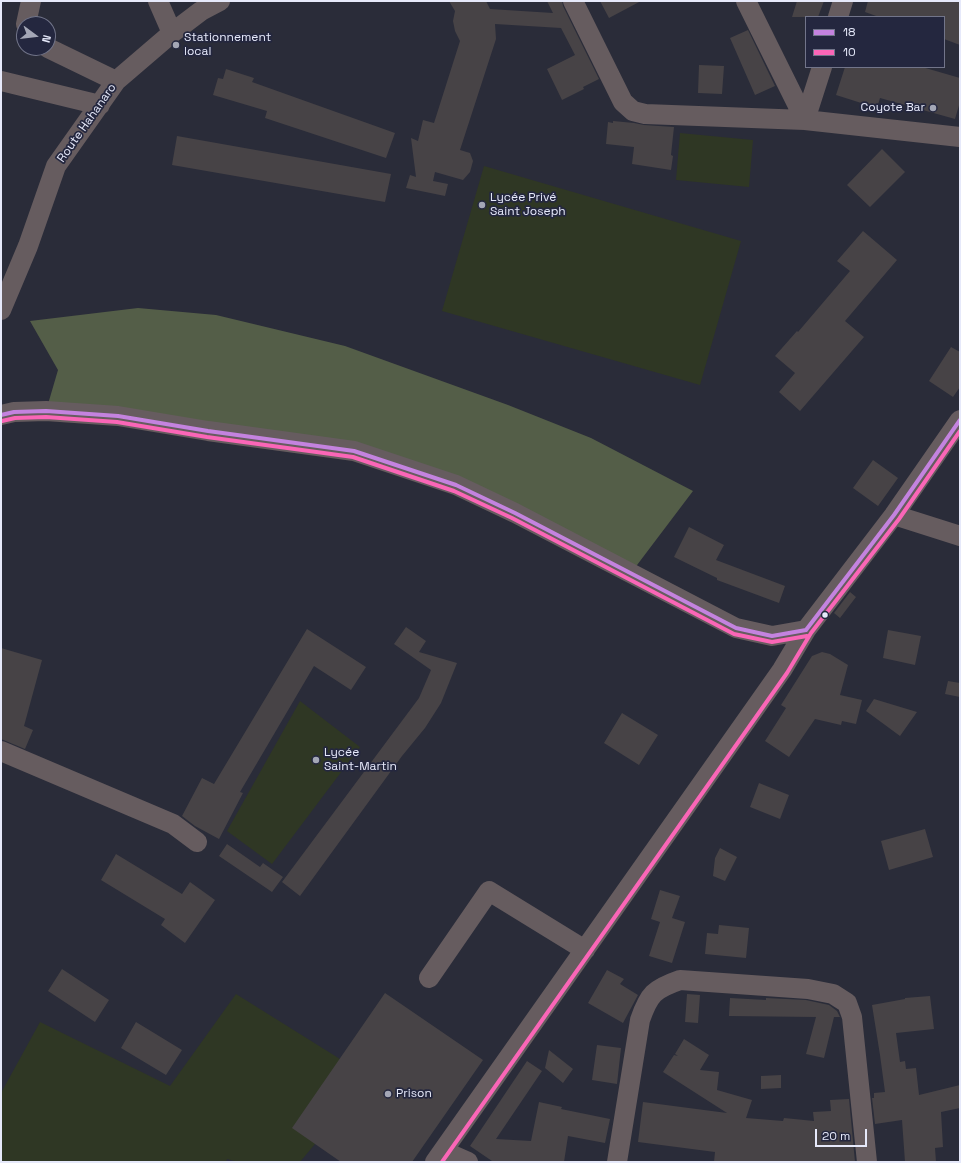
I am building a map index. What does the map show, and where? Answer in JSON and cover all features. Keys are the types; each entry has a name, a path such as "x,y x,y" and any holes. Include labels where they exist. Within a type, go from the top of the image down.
{"street":[{"path":"28,16 31,1"},
{"path":"158,1 172,32"},
{"name":"Route Hahanaro","path":"1,310 28,246 56,166 116,81 172,32 201,10 220,1"},
{"path":"573,1 623,102 633,111 645,114 805,120 960,137"},
{"path":"746,1 805,120"},
{"path":"838,16 843,1"},
{"path":"56,52 116,81"},
{"path":"805,120 822,68"},
{"path":"1,81 100,105"},
{"path":"1,415 14,412 46,411 118,416 208,431 354,451 456,485 549,530 736,628 772,636 806,630"},
{"path":"468,1162 439,1157 782,670 806,630 894,515 960,420"},
{"path":"894,515 960,536"},
{"path":"1,751 174,824 197,842"},
{"path":"429,978 489,891 585,950"},
{"path":"618,1162 640,1020 645,1004 651,994 664,985 680,980 808,989 834,994 846,1003 852,1017 868,1162"}],"green space":[{"path":"680,133 753,140 749,187 676,180"},
{"path":"484,166 741,241 700,385 442,311"},
{"path":"138,308 216,315 345,346 508,405 591,438 693,491 631,573 515,513 354,451 46,411 58,370 30,321"},
{"path":"300,701 360,747 272,864 227,831"},
{"path":"236,994 340,1059 315,1144 300,1162 238,1162 227,1159 226,1162 1,1162 1,1093 40,1022 170,1086"}],"building":[{"path":"449,1 486,1 490,9 553,13 547,1 562,1 563,6 599,79 583,87 584,89 562,100 547,69 575,55 561,28 495,24 496,39 460,150 470,153 473,161 470,172 463,180 435,172 433,181 448,184 445,196 406,188 410,175 416,177 411,138 418,141 423,120 434,123 460,41 455,31 453,21 455,11"},
{"path":"600,1 641,1 609,18"},
{"path":"797,1 824,1 818,16 792,17"},
{"path":"868,1 960,1 960,45 945,39 945,16 876,16 865,12"},
{"path":"748,30 775,86 755,95 730,38"},
{"path":"699,65 724,66 722,94 698,93"},
{"path":"845,68 925,68 960,78 960,102 955,119 880,98 877,108 836,95"},
{"path":"226,69 254,78 252,82 395,133 386,158 265,118 267,111 213,95 218,78 223,79"},
{"path":"613,121 674,127 671,170 632,164 634,147 606,144 608,122 613,123"},
{"path":"177,136 391,174 385,202 172,165"},
{"path":"882,149 905,172 870,207 847,185"},
{"path":"863,231 897,260 845,321 864,337 800,411 779,392 795,373 775,356 797,331 798,332 850,271 837,261"},
{"path":"951,347 960,352 960,387 953,397 929,381"},
{"path":"873,460 898,478 878,506 853,488"},
{"path":"689,527 724,545 716,560 785,586 779,603 717,580 717,578 674,557"},
{"path":"850,592 856,597 840,618 834,613"},
{"path":"406,627 426,641 419,652 457,663 441,703 425,728 402,756 300,896 282,882 419,698 431,670 394,644"},
{"path":"307,629 366,667 351,690 314,666 240,792 243,793 219,839 195,826 182,816 202,778 214,784"},
{"path":"888,630 921,636 915,665 883,658"},
{"path":"1,648 42,660 24,726 33,730 25,749 1,739"},
{"path":"822,652 830,654 848,665 840,695 862,700 856,724 842,721 841,725 815,719 789,757 765,741 786,708 781,705 812,656"},
{"path":"948,681 960,683 960,697 945,694"},
{"path":"874,699 917,712 900,736 866,711"},
{"path":"622,713 658,735 639,765 604,743"},
{"path":"759,783 789,795 780,819 750,807"},
{"path":"925,829 933,857 889,870 881,841"},
{"path":"227,844 260,867 263,863 283,877 272,892 219,856"},
{"path":"720,848 737,857 725,881 713,876 715,858"},
{"path":"116,854 182,894 190,882 215,900 185,943 161,925 165,919 101,880"},
{"path":"660,890 680,896 672,918 685,922 672,963 649,956 660,922 651,919"},
{"path":"719,925 749,928 746,958 705,954 707,933 718,934"},
{"path":"62,969 109,1000 95,1022 48,991"},
{"path":"607,970 624,979 620,984 638,995 623,1023 588,1003"},
{"name":"Prison","path":"385,993 483,1060 412,1162 341,1162 292,1128"},
{"path":"687,994 700,995 698,1023 685,1022"},
{"path":"930,996 934,1029 896,1033 900,1062 905,1061 906,1069 916,1068 919,1095 960,1085 960,1108 941,1112 943,1147 935,1148 936,1162 905,1162 902,1120 875,1124 872,1098 874,1098 874,1093 885,1092 872,1005 905,998"},
{"path":"730,998 806,1000 829,1005 837,1011 840,1017 834,1017 824,1058 806,1054 816,1017 729,1016"},
{"path":"136,1022 182,1050 166,1075 121,1048"},
{"path":"684,1039 709,1055 700,1070 719,1072 717,1090 752,1100 746,1118 783,1121 784,1118 814,1121 813,1112 831,1111 830,1100 849,1099 855,1162 714,1162 715,1152 638,1142 643,1102 727,1113 663,1072 674,1055 678,1056 675,1054"},
{"path":"597,1045 621,1048 617,1084 592,1080"},
{"path":"549,1050 573,1069 563,1083 545,1068"},
{"path":"527,1061 542,1071 496,1139 531,1141 539,1102 562,1107 561,1109 610,1119 605,1143 568,1136 564,1162 492,1161 470,1146"},
{"path":"781,1075 781,1088 761,1089 761,1076"}],"transit line":[{"name":"18","path":"1,415 14,412 46,411 118,416 208,431 354,451 456,485 515,513 736,628 772,636 806,630"},
{"name":"10","path":"2,421 15,418 46,417 117,422 207,437 353,457 454,491 512,518 734,634 772,642 807,636"},
{"name":"18","path":"806,630 894,515 960,420"},
{"name":"10","path":"442,1162 787,673 811,633 899,519 960,431"}],"place":[{"name":"Stationnement local","path":"176,45"},
{"name":"Coyote Bar","path":"933,108"},
{"name":"Lycée Privé Saint Joseph","path":"482,205"},
{"name":"Lycée Saint-Martin","path":"316,760"},
{"name":"Prison","path":"388,1094"}]}
